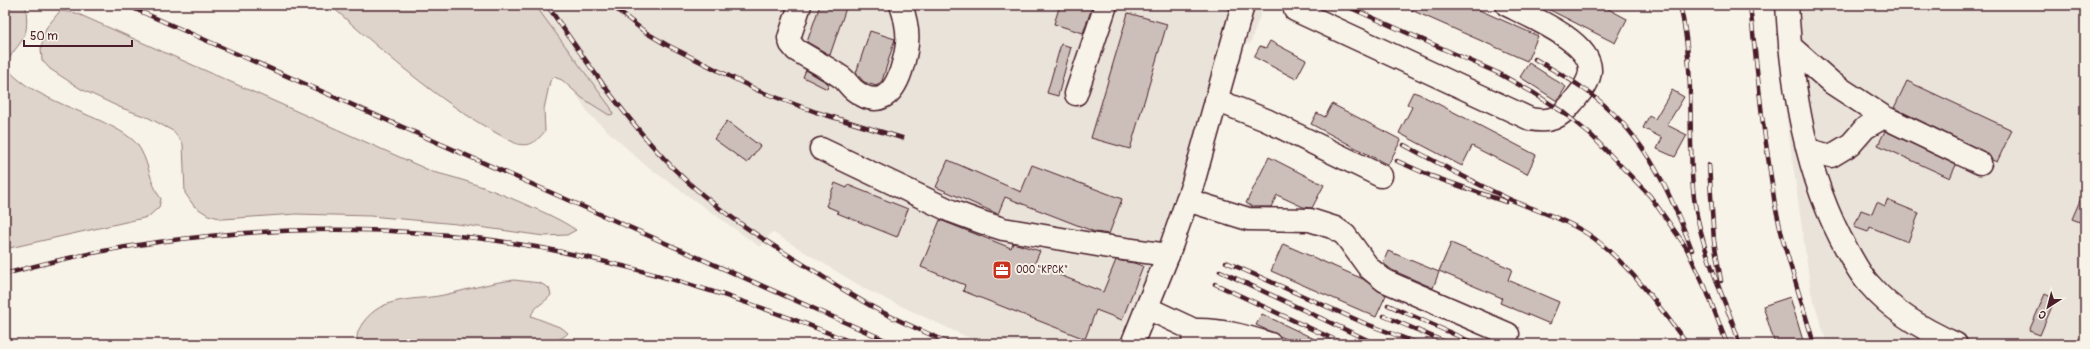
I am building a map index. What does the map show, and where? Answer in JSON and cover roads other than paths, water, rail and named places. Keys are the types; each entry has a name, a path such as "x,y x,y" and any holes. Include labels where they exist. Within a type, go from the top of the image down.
{"street":[{"path":"800,5 789,38 791,44 796,50 842,77 862,95 871,98 880,98 887,97 893,90 907,51 909,39 901,5"},
{"path":"1076,94 1106,5"},
{"path":"1132,344 1168,254 1187,200 1242,5"},
{"path":"1295,10 1530,119 1550,121 1564,113 1584,89 1589,79 1590,64 1586,55 1554,29 1507,5"},
{"path":"1786,5 1796,100 1808,150 1833,220 1851,257 1868,284 1890,305 1923,328 1956,344"},
{"path":"1790,46 1832,82 1884,117 1980,163"},
{"path":"1216,100 1266,120 1382,176"},
{"path":"1808,150 1831,156 1851,144 1865,128 1884,117"},
{"path":"821,149 951,211 1003,229 1103,246 1168,254"},
{"path":"1187,200 1248,219 1310,220 1335,228 1354,246 1369,268 1385,281 1508,334"},
{"path":"1147,308 1193,337 1211,330 1226,332 1270,344"}],"railway":[{"path":"126,5 894,344"},
{"path":"547,5 622,110 688,183 738,222 854,296 891,316 951,344"},
{"path":"611,5 645,32 667,45 759,91 816,112 902,138"},
{"path":"1344,5 1498,73 1532,92 1564,113 1592,136 1650,196 1686,247 1706,290"},
{"path":"1680,5 1688,51 1693,189 1695,205 1702,237 1729,314"},
{"path":"1750,5 1762,116 1775,205 1784,244 1814,344"},
{"path":"1535,59 1584,89 1622,122 1651,161 1663,182 1692,250"},
{"path":"1404,145 1481,186 1575,226 1595,239 1621,262 1645,288 1687,344"},
{"path":"1397,161 1431,176 1506,202"},
{"path":"1709,165 1714,241 1721,281"},
{"path":"5,274 74,257 145,244 218,235 292,230 366,230 440,234 511,243 581,256 651,273 755,305 856,344"},
{"path":"1226,262 1364,323 1420,344"},
{"path":"1220,271 1376,344"},
{"path":"1215,284 1344,344"},
{"path":"1704,284 1727,344"},
{"path":"1388,305 1476,344"},
{"path":"1728,310 1740,344"},
{"path":"1384,316 1450,344"}],"place":[{"name":"ООО \"КРСК\"","path":"1002,270"}]}
